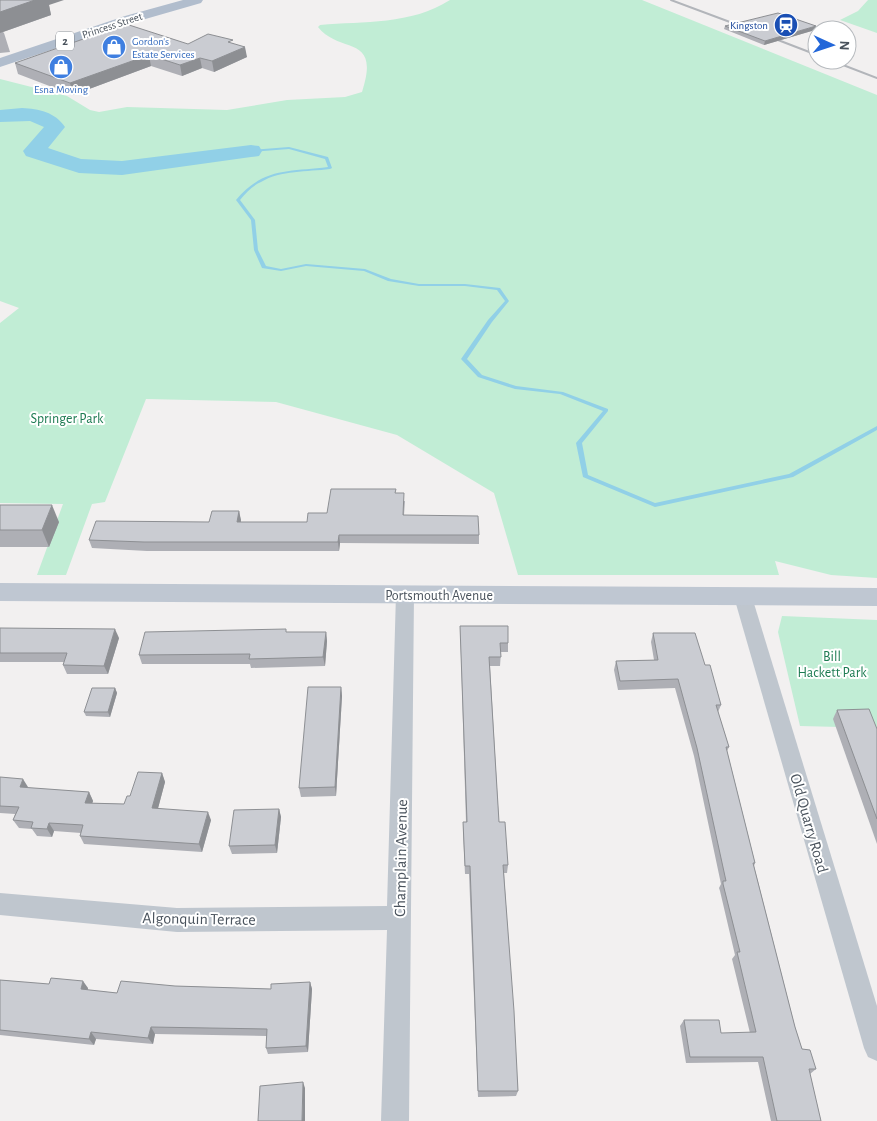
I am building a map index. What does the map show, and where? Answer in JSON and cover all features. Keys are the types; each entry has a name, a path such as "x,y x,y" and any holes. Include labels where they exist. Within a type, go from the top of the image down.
{"main road":[{"name":"Princess Street","path":"0,63 130,18 197,0"},
{"name":"Portsmouth Avenue","path":"0,592 743,598 877,597"}],"street":[{"name":"Champlain Avenue","path":"395,1121 404,594"},
{"name":"Old Quarry Road","path":"743,598 870,1001 877,1048"},
{"name":"Algonquin Terrace","path":"0,904 177,920 399,918"}],"green space":[{"name":"Springer Park","path":"450,0 642,0 807,67 807,70 815,70 877,95 877,578 831,575 775,561 779,575 518,575 494,493 397,435 276,402 146,399 105,502 92,504 66,575 37,575 63,504 0,503 0,323 19,308 0,301 0,79 67,96 90,110 99,112 127,107 227,110 287,100 345,97 362,92 366,73 366,61 362,53 327,35 318,27 320,25 403,18 435,8"},
{"path":"868,0 877,0 877,33 857,26 857,20 840,20 858,11"},
{"name":"Bill Hackett Park","path":"782,616 877,620 877,747 840,727 800,726 778,632"}],"building":[{"path":"0,0 35,0 0,12"},
{"path":"778,13 807,23 807,29 765,41 725,26"},
{"path":"126,24 188,44 208,34 233,40 228,42 245,47 212,61 200,58 180,65 149,55 70,83 15,63"},
{"path":"331,489 396,489 395,493 404,493 403,515 478,516 479,535 339,535 338,542 144,542 89,540 96,521 209,522 212,511 239,511 237,522 307,522 308,513 327,513"},
{"path":"0,505 52,505 42,530 0,530"},
{"path":"460,626 508,626 508,643 500,643 501,657 489,657 499,822 505,822 508,865 503,865 518,1091 478,1091 470,866 465,866 463,822 467,822"},
{"path":"0,628 115,629 104,666 63,665 67,653 0,653"},
{"path":"286,629 286,632 326,632 323,657 249,659 250,654 139,655 145,632"},
{"path":"653,633 695,633 705,665 710,665 721,705 716,705 729,747 726,747 755,863 753,863 795,1027 802,1049 810,1050 816,1069 809,1069 821,1121 777,1121 763,1057 690,1057 684,1020 719,1020 721,1033 756,1032 737,952 740,952 723,884 723,881 726,881 697,748 678,679 620,681 616,661 658,660"},
{"path":"308,687 341,687 335,787 299,788"},
{"path":"92,688 115,688 108,712 84,712"},
{"path":"869,709 877,729 877,819 837,710"},
{"path":"138,772 162,773 152,808 208,812 199,844 80,836 83,825 49,823 47,829 31,828 33,822 13,820 19,807 0,806 0,777 23,779 20,787 89,792 85,803 124,804 127,796 130,796"},
{"path":"279,809 275,845 229,846 234,810"},
{"path":"51,978 83,981 81,989 117,993 121,981 175,986 271,989 271,984 310,982 306,1046 266,1048 267,1029 151,1027 148,1038 91,1032 89,1039 0,1030 0,980 49,984"},
{"path":"303,1082 302,1121 258,1121 260,1086"}],"waterway":[{"path":"0,116 30,115 44,118 55,127 34,151 79,166 122,168 251,151"},
{"path":"251,151 289,148 327,158 330,168 291,172 269,177 248,189 238,200 253,220 256,250 264,267 281,270 306,265 365,270 390,280 419,285 465,285 498,289 507,301 490,321 464,359 480,376 515,387 561,393 606,410 579,443 585,476 655,505 791,476 877,428"}],"railway":[{"path":"671,0 746,28"},
{"path":"765,35 807,51"},
{"path":"856,70 877,78"}],"place":[{"name":"Kingston","path":"786,25"},
{"name":"Gordon's Estate Services","path":"114,47"},
{"name":"Esna Moving","path":"61,67"}]}
